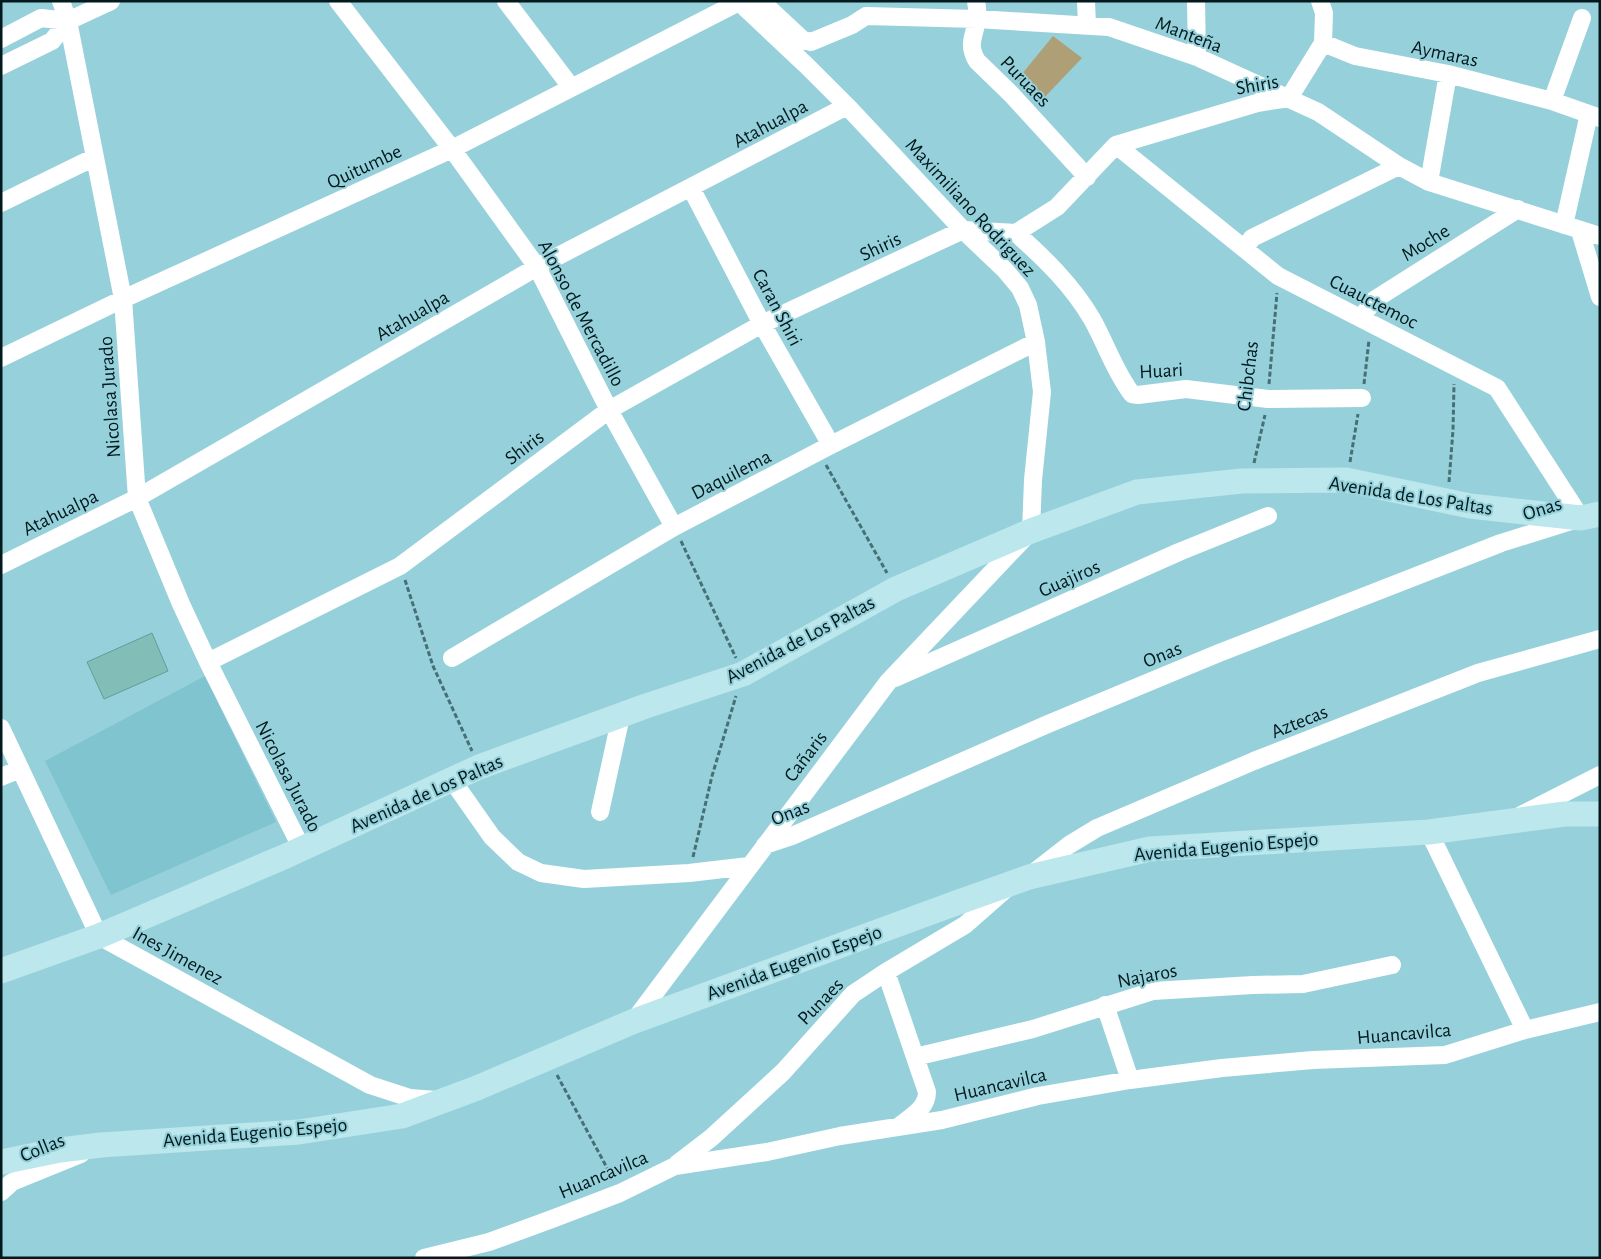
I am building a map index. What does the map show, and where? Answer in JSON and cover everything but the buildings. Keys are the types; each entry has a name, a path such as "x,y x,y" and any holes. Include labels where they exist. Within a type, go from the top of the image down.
{"main road":[{"name":"Avenida de Los Paltas","path":"1,971 99,936 302,849 479,767 743,674 896,589 1031,531 1137,492 1250,480 1346,480 1448,503 1590,516"},
{"name":"Avenida Eugenio Espejo","path":"1,1162 60,1150 101,1145 298,1132 402,1116 477,1088 632,1022 956,903 1020,881 1150,849 1429,832 1565,814 1600,814"}],"street":[{"name":"Nicolasa Jurado","path":"61,1 68,21 123,299 137,498 181,604 208,662 302,849"},
{"path":"1,66 52,41 68,21 111,1"},
{"name":"Alonso de Mercadillo","path":"338,1 452,149 537,267 609,410 674,527"},
{"path":"506,1 571,87"},
{"name":"Manteña","path":"761,1 803,40 811,42 852,25 866,9 1109,28 1197,57 1289,98"},
{"name":"Puruaes","path":"976,1 977,19 972,38 974,56 977,61 1011,94 1087,177"},
{"path":"1086,1 1086,26"},
{"path":"1196,1 1197,57"},
{"path":"1289,98 1323,44 1324,13 1320,1"},
{"name":"Quitumbe","path":"1,358 123,299 452,149 739,2"},
{"name":"Maximiliano Rodriguez","path":"739,2 806,64 963,230 1005,270 1020,288 1028,305 1036,342 1042,392 1033,480 1031,531"},
{"path":"1,39 41,18 68,21"},
{"path":"1552,101 1582,18"},
{"name":"Aymaras","path":"1323,44 1354,56 1448,74 1552,101 1594,116"},
{"path":"1429,182 1448,74"},
{"name":"Shiris","path":"1116,145 1257,103 1289,98 1318,112 1400,166 1429,182 1600,236"},
{"name":"Atahualpa","path":"1,565 137,498 537,267 847,106"},
{"path":"1594,116 1572,228 1600,297"},
{"path":"1016,233 1057,207 1116,145"},
{"name":"Cuauctemoc","path":"1116,145 1278,276 1497,388 1590,516"},
{"path":"1,203 95,157"},
{"path":"1244,248 1252,238 1400,166"},
{"name":"Caran Shiri","path":"691,188 825,449"},
{"name":"Moche","path":"1361,318 1374,300 1518,209"},
{"name":"Shiris","path":"208,662 400,566 609,410 762,324 963,230 1016,233"},
{"name":"Huari","path":"1016,233 1055,269 1079,300 1092,319 1132,394 1193,389 1268,399 1362,398"},
{"name":"Daquilema","path":"452,658 674,527 1036,342"},
{"name":"Guajiros","path":"888,682 1170,556 1268,516"},
{"name":"Onas","path":"765,845 792,836 1048,724 1220,653 1501,543 1590,516"},
{"name":"Cañaris","path":"632,1022 888,682 1031,531"},
{"name":"Aztecas","path":"1020,881 1069,844 1097,828 1246,765 1478,673 1600,639"},
{"path":"600,812 621,716"},
{"path":"1,728 99,936"},
{"path":"1,777 20,769"},
{"path":"1510,821 1600,775"},
{"path":"452,780 492,837 518,862 541,873 584,879 689,873 749,866"},
{"path":"1429,832 1525,1030"},
{"name":"Punaes","path":"675,1166 711,1138 783,1072 853,994 965,925 1020,881"},
{"name":"Ines Jimenez","path":"99,936 370,1085 410,1098 445,1100"},
{"name":"Najaros","path":"915,1057 1033,1029 1153,991 1303,984 1392,965"},
{"path":"886,972 927,1092 927,1099 921,1109 897,1128"},
{"path":"1105,1005 1130,1080"},
{"name":"Huancavilca","path":"424,1258 489,1242 620,1193 675,1166 767,1152 840,1136 942,1120 1038,1096 1130,1080 1222,1068 1314,1060 1445,1055 1525,1030 1600,1012"},
{"name":"Collas","path":"1,1192 12,1182 101,1145"}],"path":[{"name":"Chibchas","path":"1250,480 1268,399 1278,276"},
{"path":"1448,503 1455,367"},
{"path":"825,449 896,589"},
{"path":"674,527 743,674 712,776 689,873"},
{"path":"548,1058 591,1142 620,1193"}],"shaded area":[{"path":"1053,36 1082,58 1042,100 1017,80"},
{"path":"205,676 276,822 111,895 45,761"}]}
